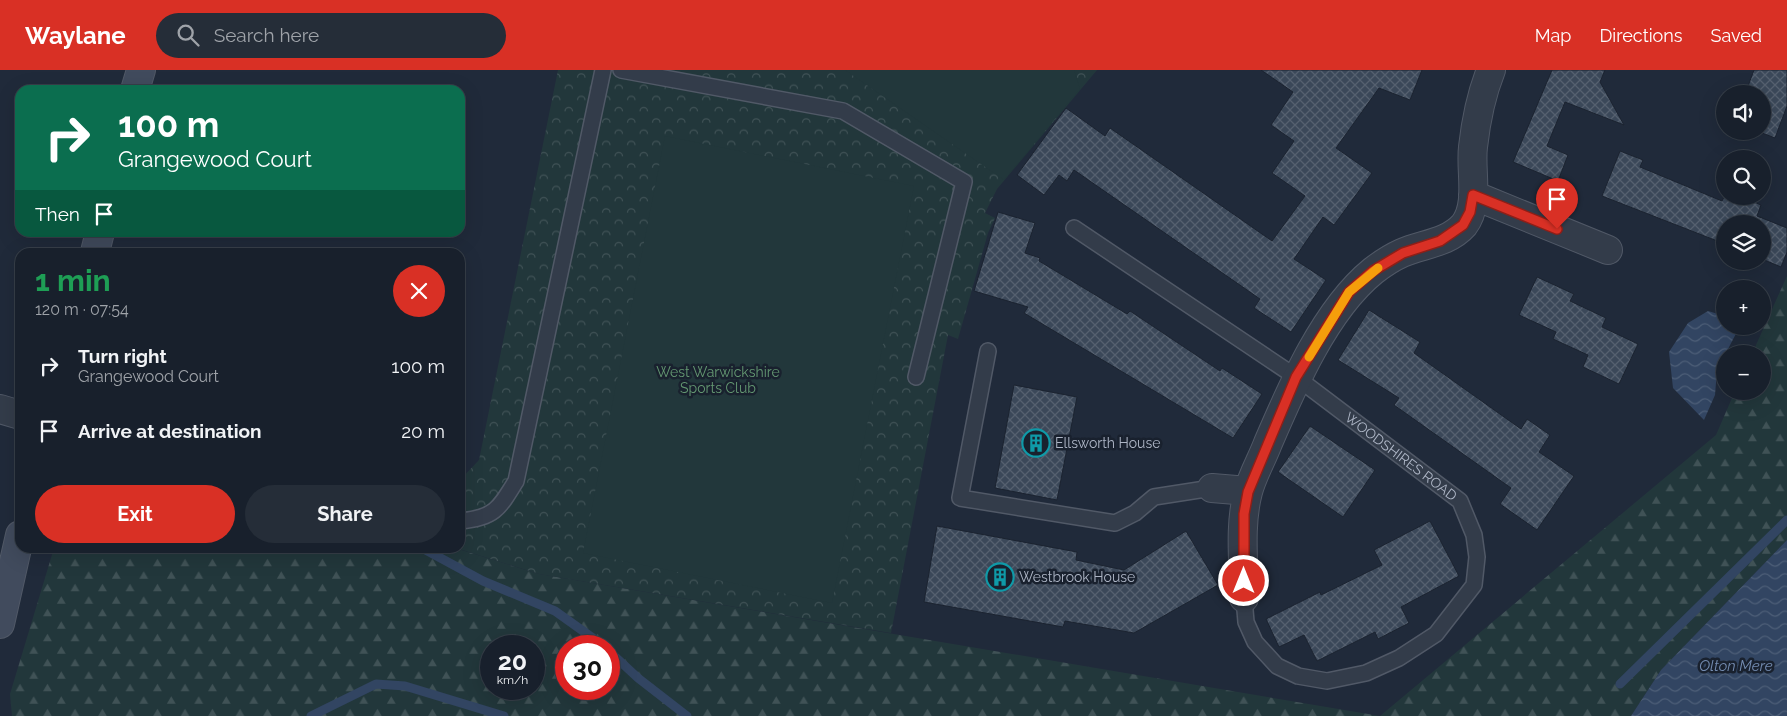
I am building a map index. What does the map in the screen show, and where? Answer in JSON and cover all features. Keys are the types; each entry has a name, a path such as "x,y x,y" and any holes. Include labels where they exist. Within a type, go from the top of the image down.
{"street":[{"path":"136,85 141,70"},
{"name":"WOODSHIRES ROAD","path":"1244,598 1244,514 1248,492 1296,377 1349,292 1373,271 1403,253 1440,241 1463,225 1470,212 1473,195 1472,150 1477,118 1491,70"},
{"path":"1473,195 1608,250"},
{"path":"0,410 15,414"},
{"path":"1212,488 1248,492"},
{"path":"0,624 16,553"}],"lane":[{"path":"465,521 481,519 500,507 516,481 603,70"},
{"path":"621,70 843,111 964,182 916,377"},
{"name":"WOODSHIRES ROAD","path":"1074,228 1296,377 1460,501 1474,535 1478,557 1474,585 1436,634 1399,658 1366,673 1327,681 1298,676 1277,666 1255,642 1246,622 1244,598"},
{"path":"988,351 960,498 1115,523 1135,513 1154,497 1212,488"}],"green space":[{"name":"West Warwickshire Sports Club","path":"558,70 1097,70 997,189 985,213 995,218 988,233 958,339 948,335 891,633 539,574 465,551 465,475 479,460"},
{"path":"845,70 1074,70 1080,89 1004,180"},
{"path":"665,136 914,186 832,603 583,553"},
{"path":"1787,276 1787,540 1661,670 1631,716 1380,716 1716,435 1731,400 1771,400 1771,345 1756,345 1761,335 1771,335 1771,312"},
{"path":"465,551 539,574 1380,716 12,716 10,694 52,553 465,553"}],"water":[{"path":"1708,311 1716,313 1716,335 1735,335 1730,345 1716,345 1715,395 1704,420 1673,388 1669,352 1688,323"},
{"name":"Olton Mere","path":"1787,540 1787,716 1631,716 1661,670"}],"building":[{"path":"1261,70 1422,70 1410,100 1379,88 1336,148 1372,173 1334,225 1323,217 1294,259 1326,280 1291,332 1254,308 1260,299 1074,170 1067,181 1059,175 1044,195 1017,175 1066,108 1105,136 1110,128 1272,241 1305,196 1272,173 1294,141 1271,125 1293,92"},
{"path":"1552,70 1605,70 1600,82 1624,125 1565,102 1547,146 1568,155 1558,181 1513,162"},
{"path":"1754,70 1787,70 1787,106 1775,138 1771,136 1771,85 1748,85"},
{"path":"1620,151 1643,160 1640,167 1716,199 1716,205 1761,205 1757,215 1716,215 1716,240 1602,196"},
{"path":"998,212 1035,223 1025,253 1040,258 1039,261 1127,314 1130,311 1220,371 1222,368 1262,394 1233,438 1024,313 1028,307 974,291"},
{"path":"1771,222 1787,228 1787,252 1781,267 1771,263"},
{"path":"1537,277 1574,294 1570,301 1606,318 1602,327 1638,344 1619,384 1583,367 1588,355 1553,339 1556,332 1519,315"},
{"path":"1369,310 1420,342 1414,353 1521,429 1527,419 1550,435 1539,452 1574,476 1537,530 1500,504 1511,488 1394,405 1399,398 1338,360"},
{"name":"Ellsworth House","path":"1014,385 1077,397 1057,500 995,488"},
{"path":"1310,426 1375,470 1343,517 1278,472"},
{"path":"1430,521 1459,576 1401,607 1409,623 1378,639 1375,632 1317,661 1304,635 1279,647 1266,619 1320,592 1321,595 1382,565 1374,550"},
{"path":"937,526 1077,552 1076,560 1124,570 1186,531 1218,585 1134,633 1065,621 1063,627 924,602"}],"waterway":[{"path":"1620,684 1787,520"},
{"path":"431,553 483,581 555,611 589,635"},
{"path":"620,661 638,678 687,716"},
{"path":"311,716 376,684 405,686 504,716"}],"slow traffic":[{"path":"1309,357 1349,292 1378,268"}],"place":[{"name":"Ellsworth House","path":"1036,443"},
{"name":"Westbrook House","path":"1000,577"}],"route":[{"path":"1244,581 1244,514 1248,492 1296,377 1349,292 1373,271 1403,253 1440,241 1463,225 1470,212 1473,195 1557,229"}]}
